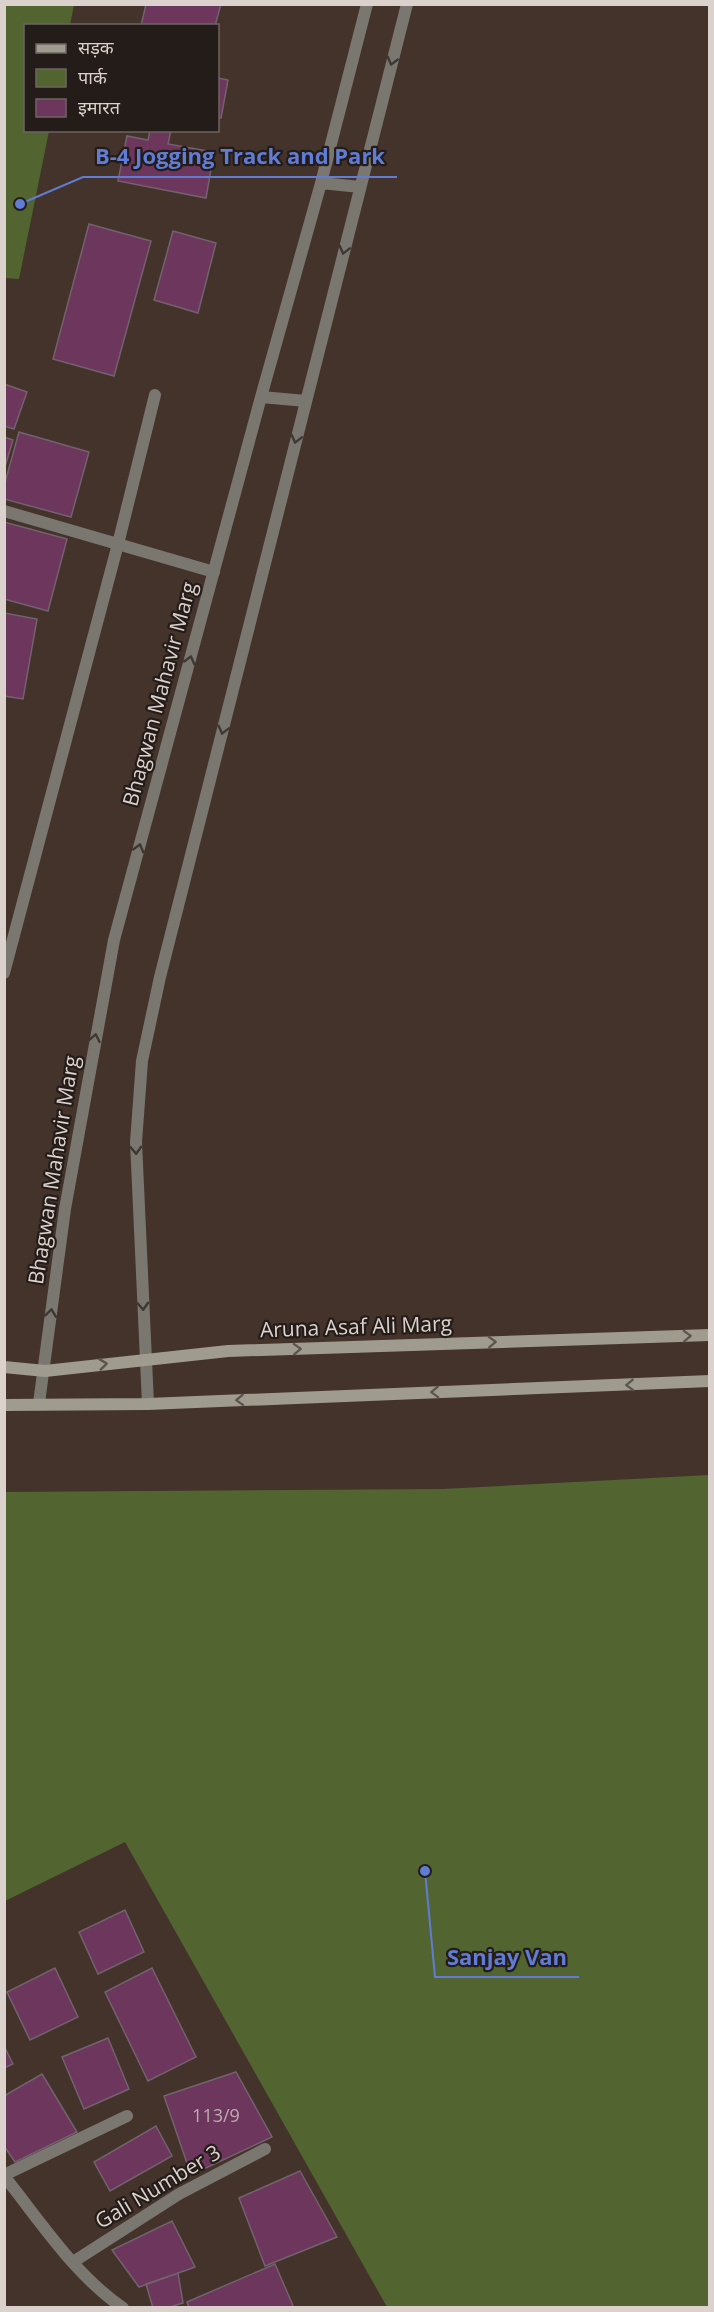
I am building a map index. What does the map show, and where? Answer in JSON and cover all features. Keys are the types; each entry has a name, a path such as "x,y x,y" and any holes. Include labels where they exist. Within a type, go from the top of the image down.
{"main road":[{"name":"Aruna Asaf Ali Marg","path":"4,1367 45,1371 228,1351 710,1335"},
{"path":"4,1405 148,1404 710,1382"}],"street":[{"name":"Bhagwan Mahavir Marg","path":"39,1403 65,1209 114,940 321,183 367,4"},
{"path":"148,1404 136,1142 142,1061 160,977 407,4"},
{"path":"321,183 360,186"},
{"path":"4,973 118,544 155,395"},
{"path":"261,397 306,401"},
{"path":"4,511 214,572"},
{"path":"123,2307 103,2294 73,2262 4,2176 127,2116"},
{"name":"Gali Number 3","path":"73,2262 179,2194 265,2149"}],"green space":[{"path":"5,4 74,5 70,24 24,24 24,132 49,132 19,279 5,278"},
{"path":"709,1475 709,2307 387,2307 125,1842 5,1901 5,1492 443,1489"}],"building":[{"path":"146,4 221,4 216,24 141,24"},
{"path":"219,78 228,80 221,118 219,117"},
{"path":"150,132 171,132 168,144 214,152 206,198 118,181 127,136 148,140"},
{"path":"89,224 151,241 114,376 53,359"},
{"path":"173,231 216,243 198,313 154,300"},
{"path":"4,384 27,392 14,429 4,426"},
{"path":"19,432 89,452 71,517 4,499 4,486"},
{"path":"4,437 13,440 4,470"},
{"path":"4,522 67,539 48,611 4,599"},
{"path":"4,613 37,619 23,699 4,696"},
{"path":"125,1910 144,1952 98,1974 79,1932"},
{"path":"55,1968 78,2017 30,2040 7,1992"},
{"path":"152,1968 196,2057 148,2081 105,1992"},
{"path":"108,2038 129,2089 84,2109 62,2057"},
{"path":"4,2046 13,2064 4,2068"},
{"path":"236,2072 272,2137 191,2175 164,2096"},
{"path":"42,2074 77,2132 15,2162 4,2146 4,2096"},
{"path":"156,2126 172,2156 110,2191 94,2162"},
{"path":"300,2171 337,2237 265,2266 239,2198"},
{"path":"172,2221 195,2267 139,2287 112,2250"},
{"path":"275,2264 294,2308 189,2308 187,2302"},
{"path":"178,2273 183,2303 166,2308 153,2308 146,2284"}],"place":[{"name":"B-4 Jogging Track and Park","path":"20,204"},
{"name":"Sanjay Van","path":"425,1871"}]}
